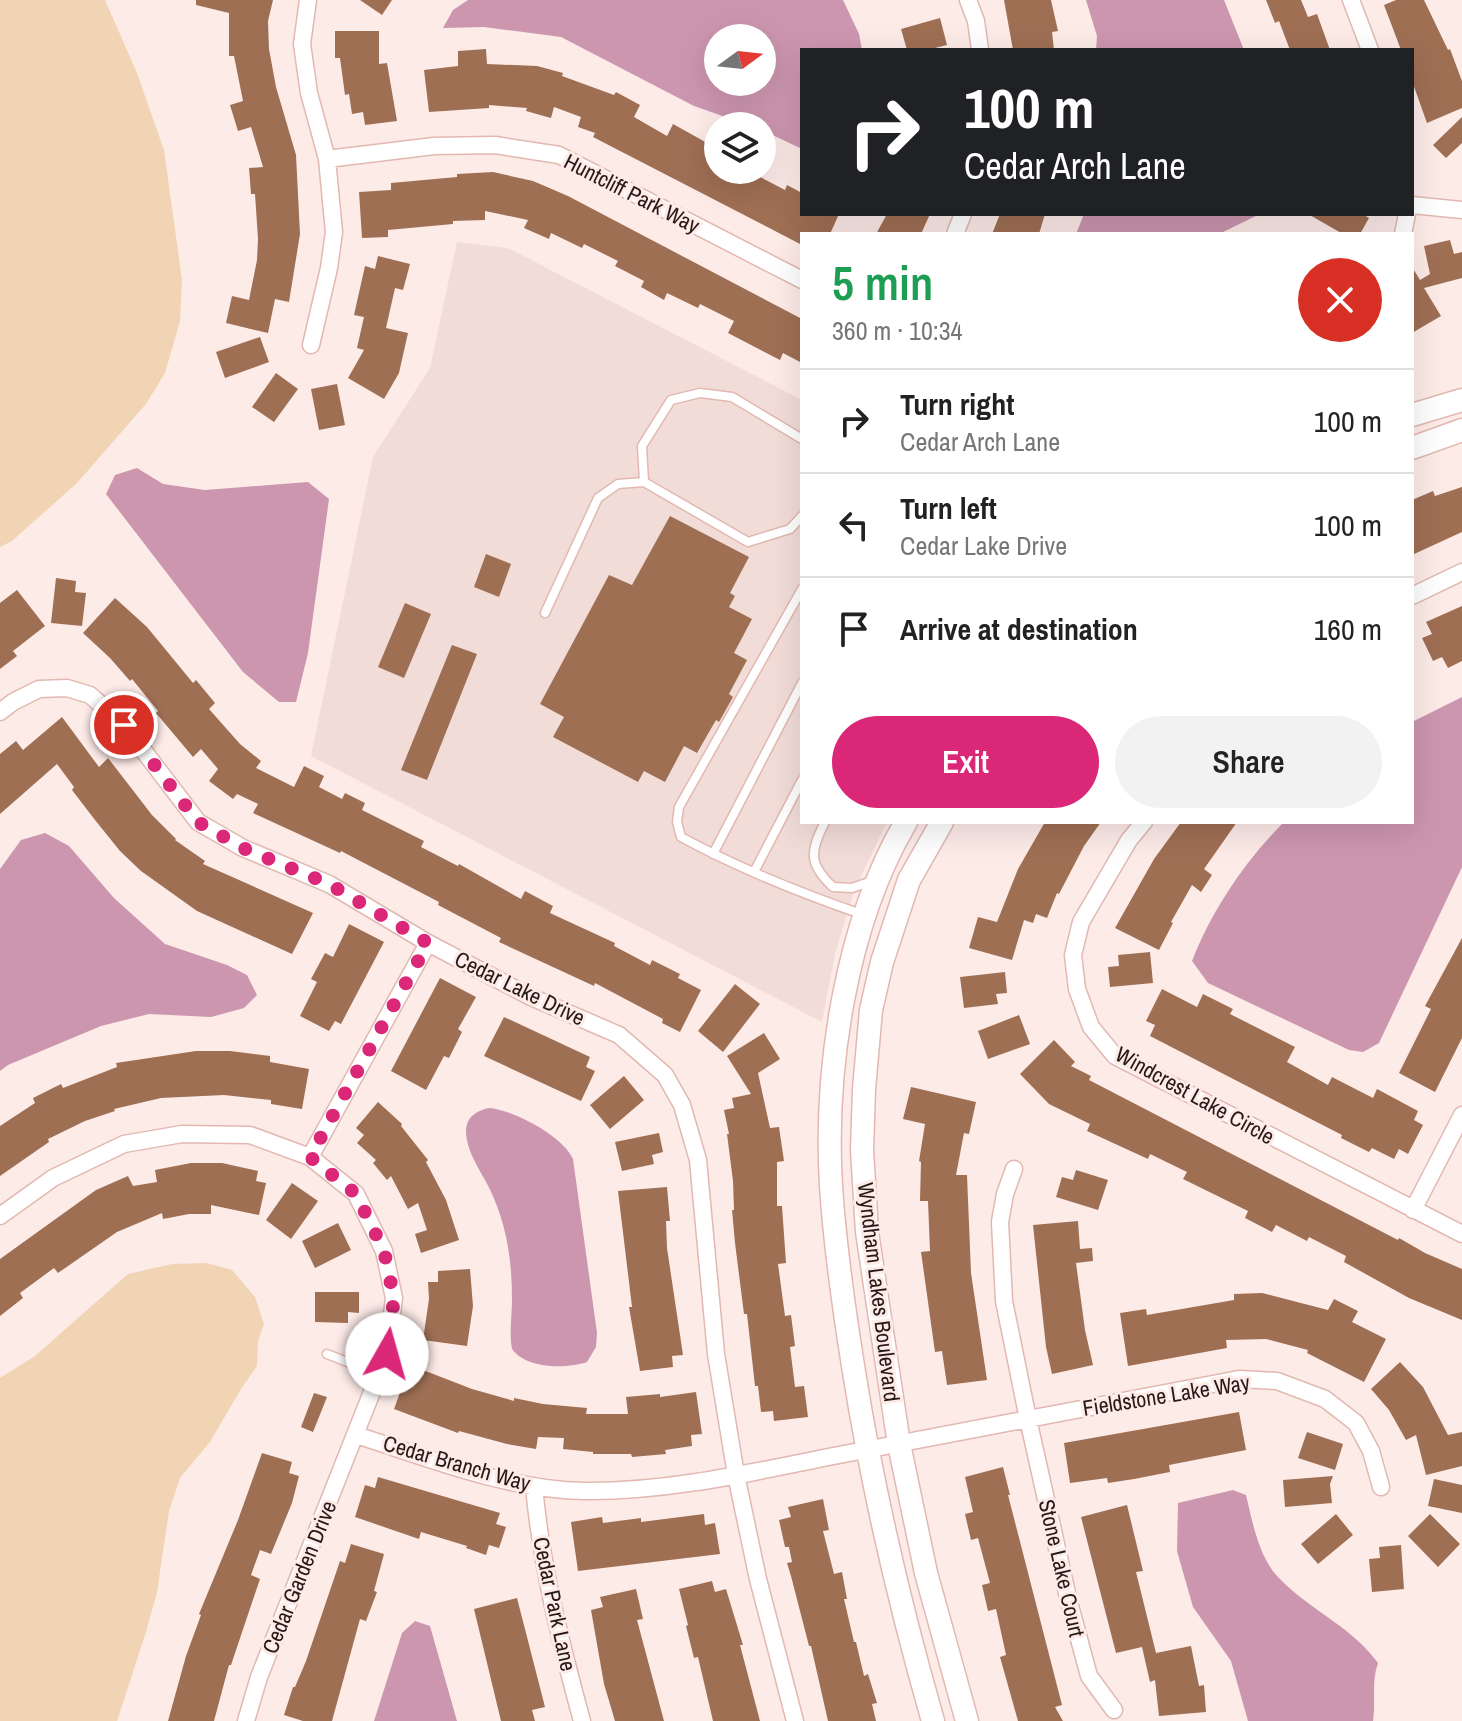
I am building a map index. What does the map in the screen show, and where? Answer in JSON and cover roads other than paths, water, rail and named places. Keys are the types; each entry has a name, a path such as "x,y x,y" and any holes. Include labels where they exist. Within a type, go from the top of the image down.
{"street":[{"path":"308,0 302,44 309,93 327,159 334,232 311,345"},
{"path":"968,0 976,21 980,48"},
{"path":"1351,0 1369,48"},
{"name":"Huntcliff Park Way","path":"327,159 434,146 479,145 559,155 800,279"},
{"path":"1414,205 1462,210"},
{"path":"1414,414 1462,400"},
{"path":"1414,447 1462,430"},
{"path":"1414,595 1462,572"},
{"name":"Cedar Lake Drive","path":"0,712 39,689 67,688 90,695 124,725 198,822 243,848 329,884 428,943 531,997 619,1035 654,1063 682,1105 698,1160 716,1354 736,1475"},
{"name":"Wyndham Lakes Boulevard","path":"905,824 877,879 848,977 837,1042 831,1182 836,1251 867,1450 911,1644 933,1721"},
{"name":"Wyndham Lakes Boulevard","path":"941,824 909,880 892,924 871,1010 862,1150 867,1232 899,1444 926,1573 967,1721"},
{"name":"Windcrest Lake Circle","path":"1142,824 1129,840 1081,922 1073,955 1077,989 1091,1027 1115,1056 1462,1234"},
{"path":"865,915 892,924"},
{"path":"310,1157 428,943"},
{"path":"1413,1210 1462,1115"},
{"name":"Cedar Branch Way","path":"0,1216 53,1178 124,1144 182,1134 250,1135 310,1157 356,1194 384,1251 394,1298 387,1354 356,1435 449,1465 534,1486 583,1491 651,1488 867,1450"},
{"name":"Stone Lake Court","path":"1014,1169 1000,1222 1004,1301 1069,1602 1089,1676 1114,1710"},
{"name":"Fieldstone Lake Way","path":"867,1450 1239,1379 1277,1381 1325,1399 1356,1423 1371,1451 1381,1487"},
{"name":"Cedar Garden Drive","path":"246,1721 259,1677 356,1435"},
{"path":"736,1475 758,1579 795,1721"},
{"name":"Cedar Park Lane","path":"534,1486 539,1537 582,1721"}],"lane":[{"path":"644,482 642,446 671,400 700,393 732,397 800,438"},
{"path":"545,613 598,498 618,484 644,482 748,542 790,529 800,518"},
{"path":"800,593 679,807 677,822 681,837 765,880 865,915"},
{"path":"713,854 800,687"},
{"path":"754,872 800,784"},
{"path":"824,824 817,838 813,859 818,873 833,887 852,888 877,879"},
{"path":"327,1354 380,1374"}]}
